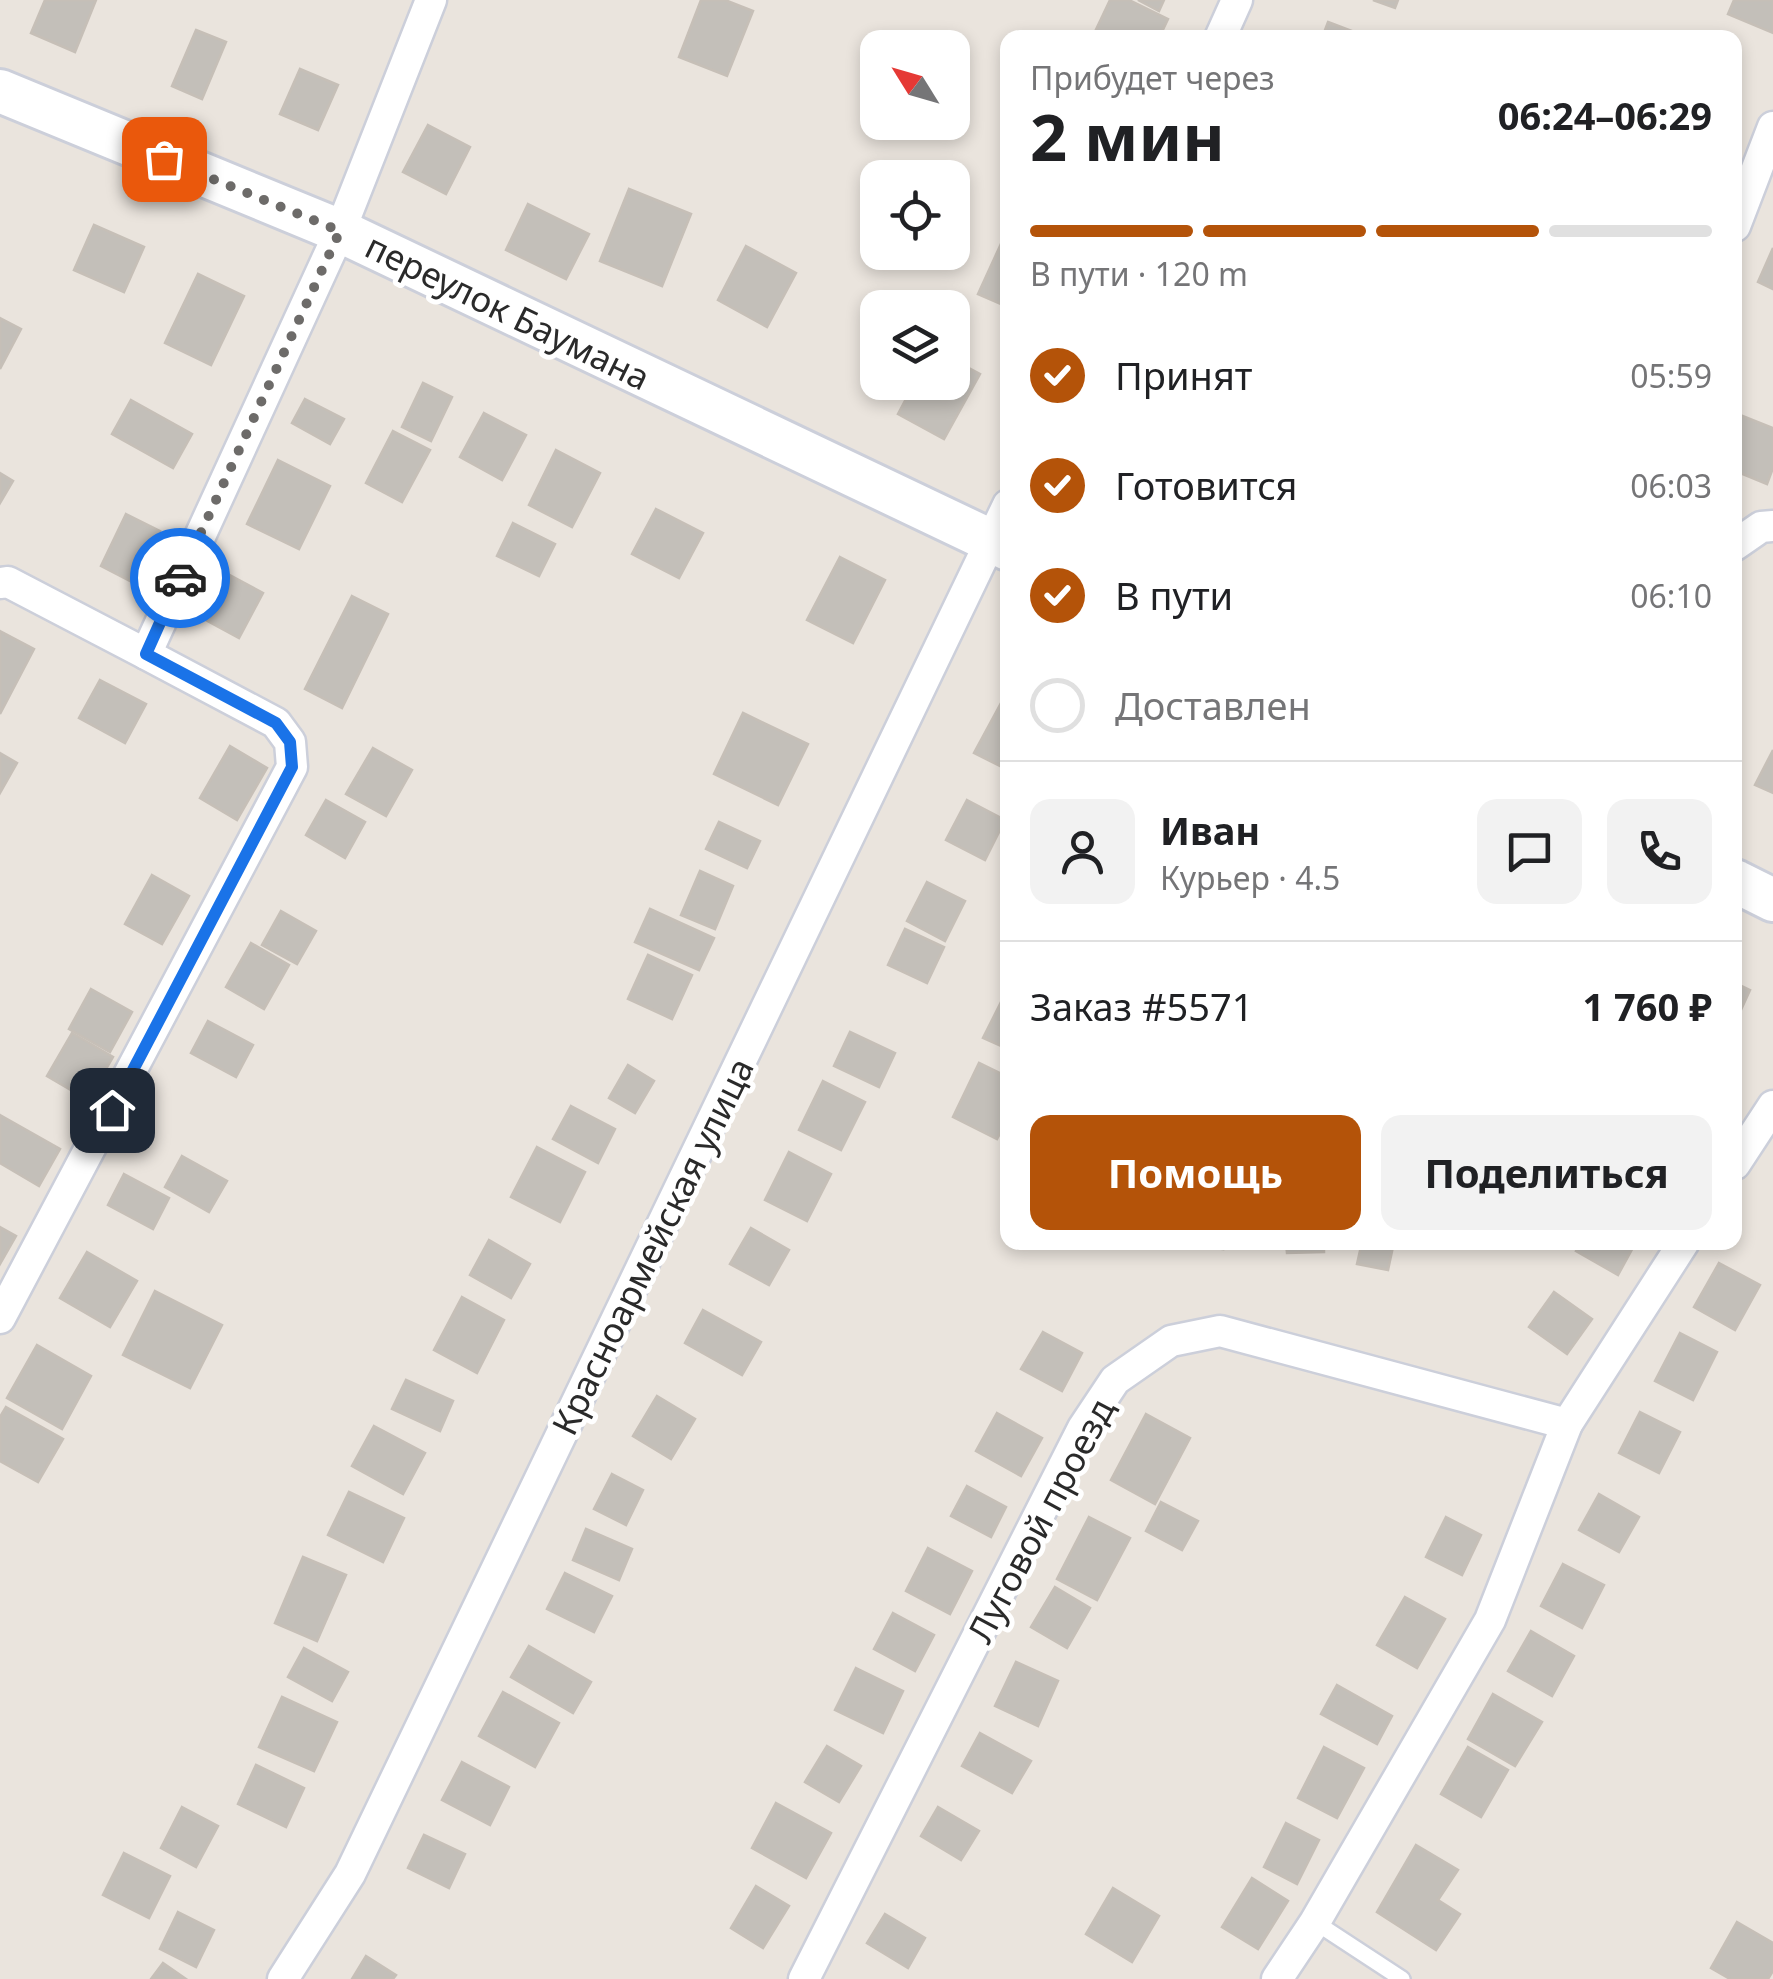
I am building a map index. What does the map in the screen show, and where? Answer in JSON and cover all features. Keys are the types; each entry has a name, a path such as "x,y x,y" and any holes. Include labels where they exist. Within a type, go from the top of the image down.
{"street":[{"path":"146,654 340,231 431,0"},
{"path":"1223,30 1236,0"},
{"name":"переулок Баумана","path":"0,91 340,231 1000,531"},
{"path":"1742,208 1773,127"},
{"path":"1742,541 1761,528 1773,526"},
{"name":"Красноармейская улица","path":"283,1979 350,1874 1000,536"},
{"path":"0,583 8,582 276,723 290,742 292,767 0,1318"},
{"path":"1742,884 1773,900"},
{"path":"1742,1153 1773,1106"},
{"path":"1276,1979 1315,1922 1490,1620 1567,1424 1679,1250"},
{"name":"Луговой проезд","path":"804,1979 1083,1428 1116,1380 1170,1341 1220,1331 1567,1424"}],"lane":[{"path":"1315,1922 1402,1979"}],"building":[{"path":"45,0 96,0 75,52 31,33"},
{"path":"701,0 725,0 753,11 727,76 679,57"},
{"path":"1110,0 1129,0 1168,19 1163,30 1096,30"},
{"path":"1138,0 1164,0 1159,11"},
{"path":"1373,0 1398,0 1395,8"},
{"path":"1734,0 1773,0 1773,33 1728,14"},
{"path":"1328,22 1349,30 1325,30"},
{"path":"196,30 226,42 202,99 172,86"},
{"path":"300,69 338,85 318,130 280,114"},
{"path":"428,125 470,147 446,194 403,172"},
{"path":"629,189 691,214 662,286 600,261"},
{"path":"528,204 589,234 566,279 506,250"},
{"path":"94,225 144,247 124,292 74,270"},
{"path":"746,246 796,273 767,327 718,300"},
{"path":"1000,246 1000,304 978,294"},
{"path":"1773,248 1773,289 1758,282"},
{"path":"198,274 244,296 211,365 165,343"},
{"path":"0,318 21,329 0,369"},
{"path":"970,369 980,374 970,392"},
{"path":"423,383 452,397 431,441 402,427"},
{"path":"305,399 344,419 330,444 292,423"},
{"path":"131,400 192,434 173,468 112,434"},
{"path":"905,400 966,400 944,439 898,414"},
{"path":"484,413 526,435 502,480 460,457"},
{"path":"1742,416 1773,428 1773,468 1767,484 1742,474"},
{"path":"393,431 430,450 402,502 366,483"},
{"path":"556,450 600,473 572,527 529,505"},
{"path":"278,460 330,486 299,549 247,524"},
{"path":"0,473 13,481 0,503"},
{"path":"656,509 703,533 679,578 632,554"},
{"path":"126,514 160,531 134,583 101,566"},
{"path":"513,523 555,544 539,576 497,556"},
{"path":"840,557 885,580 853,643 807,620"},
{"path":"226,573 263,593 239,638 202,618"},
{"path":"352,596 388,614 342,708 305,689"},
{"path":"0,631 34,649 0,714"},
{"path":"100,680 146,704 125,743 79,718"},
{"path":"1000,705 1000,766 974,753"},
{"path":"743,713 808,744 778,805 714,774"},
{"path":"230,746 267,768 237,820 200,798"},
{"path":"373,748 412,770 386,816 346,794"},
{"path":"1773,750 1773,793 1755,785"},
{"path":"0,753 17,763 0,793"},
{"path":"326,800 365,822 345,858 306,835"},
{"path":"967,800 1000,817 1000,830 985,860 946,840"},
{"path":"719,822 760,841 747,868 706,849"},
{"path":"700,871 733,886 715,929 681,915"},
{"path":"152,875 189,896 162,944 125,924"},
{"path":"927,882 965,901 945,941 907,921"},
{"path":"650,909 714,938 699,970 635,942"},
{"path":"281,911 316,931 297,964 262,945"},
{"path":"905,929 944,947 927,983 888,965"},
{"path":"251,943 289,965 264,1009 226,987"},
{"path":"648,955 692,975 672,1019 628,999"},
{"path":"1742,986 1750,990 1742,1008"},
{"path":"91,989 132,1012 110,1052 69,1029"},
{"path":"1000,1004 1000,1045 983,1038"},
{"path":"208,1021 253,1045 236,1077 191,1053"},
{"path":"850,1032 895,1053 879,1087 834,1066"},
{"path":"72,1033 113,1057 88,1100 47,1076"},
{"path":"979,1063 1000,1073 997,1139 953,1117"},
{"path":"628,1065 654,1081 635,1113 609,1098"},
{"path":"823,1081 865,1102 841,1150 799,1130"},
{"path":"571,1106 615,1129 598,1163 553,1139"},
{"path":"0,1115 60,1149 39,1186 0,1163"},
{"path":"537,1147 585,1172 560,1222 511,1197"},
{"path":"789,1152 831,1174 807,1221 765,1200"},
{"path":"182,1156 227,1181 209,1212 165,1187"},
{"path":"124,1174 169,1198 153,1229 108,1205"},
{"path":"0,1227 16,1236 0,1264"},
{"path":"751,1228 789,1250 769,1285 730,1264"},
{"path":"489,1240 530,1264 511,1298 470,1275"},
{"path":"1287,1250 1324,1250 1324,1252"},
{"path":"1360,1250 1392,1250 1388,1270 1357,1264"},
{"path":"1577,1250 1632,1250 1618,1275"},
{"path":"87,1252 137,1281 110,1327 60,1298"},
{"path":"1719,1263 1760,1285 1735,1330 1694,1307"},
{"path":"155,1291 222,1325 190,1388 123,1355"},
{"path":"1554,1292 1592,1319 1567,1354 1529,1327"},
{"path":"462,1297 504,1320 477,1373 434,1350"},
{"path":"703,1310 761,1342 742,1375 685,1343"},
{"path":"1043,1332 1082,1353 1062,1391 1021,1369"},
{"path":"1680,1333 1717,1352 1693,1400 1655,1381"},
{"path":"37,1345 91,1376 62,1429 7,1398"},
{"path":"406,1380 453,1401 440,1431 392,1409"},
{"path":"657,1396 695,1419 671,1459 633,1436"},
{"path":"6,1407 63,1439 38,1482 0,1461 0,1417"},
{"path":"1640,1412 1680,1432 1659,1473 1619,1453"},
{"path":"997,1413 1042,1438 1021,1476 976,1451"},
{"path":"1146,1414 1190,1438 1155,1504 1111,1480"},
{"path":"374,1426 425,1453 403,1494 352,1466"},
{"path":"612,1474 643,1490 626,1525 594,1509"},
{"path":"967,1486 1006,1507 991,1537 951,1516"},
{"path":"349,1492 404,1518 383,1562 328,1535"},
{"path":"1599,1494 1639,1517 1619,1552 1579,1530"},
{"path":"1161,1502 1198,1521 1182,1550 1146,1531"},
{"path":"1089,1517 1130,1538 1097,1600 1057,1579"},
{"path":"1446,1517 1481,1535 1462,1575 1426,1557"},
{"path":"586,1529 632,1549 619,1580 573,1560"},
{"path":"928,1548 972,1571 950,1614 906,1591"},
{"path":"303,1557 346,1575 317,1641 275,1623"},
{"path":"1563,1564 1604,1585 1582,1628 1541,1606"},
{"path":"565,1573 612,1596 594,1632 547,1609"},
{"path":"1055,1587 1090,1608 1067,1648 1031,1627"},
{"path":"1405,1597 1445,1619 1417,1668 1377,1645"},
{"path":"893,1613 934,1635 915,1671 874,1649"},
{"path":"1531,1631 1574,1656 1552,1696 1508,1671"},
{"path":"529,1646 591,1682 573,1713 511,1677"},
{"path":"304,1648 348,1672 332,1701 288,1677"},
{"path":"1016,1662 1058,1681 1038,1726 995,1706"},
{"path":"856,1668 903,1691 883,1733 835,1710"},
{"path":"1337,1685 1392,1716 1377,1744 1321,1714"},
{"path":"503,1692 559,1723 535,1767 479,1736"},
{"path":"1493,1694 1542,1722 1515,1766 1468,1739"},
{"path":"282,1697 337,1722 314,1771 259,1747"},
{"path":"980,1733 1031,1761 1012,1793 962,1766"},
{"path":"827,1746 861,1766 839,1802 805,1782"},
{"path":"1324,1747 1364,1768 1337,1818 1298,1798"},
{"path":"1468,1747 1508,1770 1481,1817 1441,1794"},
{"path":"462,1762 509,1787 490,1825 442,1800"},
{"path":"256,1765 304,1788 286,1827 238,1804"},
{"path":"776,1803 831,1833 806,1878 752,1848"},
{"path":"182,1807 218,1826 196,1867 161,1848"},
{"path":"938,1807 979,1831 961,1860 921,1836"},
{"path":"1286,1823 1319,1840 1297,1884 1264,1867"},
{"path":"424,1835 465,1854 449,1888 408,1868"},
{"path":"1416,1845 1458,1870 1438,1900 1460,1914 1436,1950 1377,1912"},
{"path":"124,1853 170,1876 149,1918 103,1895"},
{"path":"1252,1878 1288,1901 1258,1949 1222,1927"},
{"path":"756,1886 789,1906 763,1948 731,1928"},
{"path":"1113,1888 1159,1916 1132,1962 1086,1934"},
{"path":"178,1912 214,1930 196,1967 160,1949"},
{"path":"885,1914 925,1938 908,1968 867,1943"},
{"path":"1737,1922 1773,1943 1773,1971 1768,1979 1730,1979 1711,1968"},
{"path":"366,1956 396,1975 393,1979 352,1979"},
{"path":"163,1963 186,1979 151,1979"}],"way so far":[{"path":"164,159 340,231 180,578"}],"route":[{"path":"112,1110 292,767 290,742 276,723 146,654 180,578"}]}
